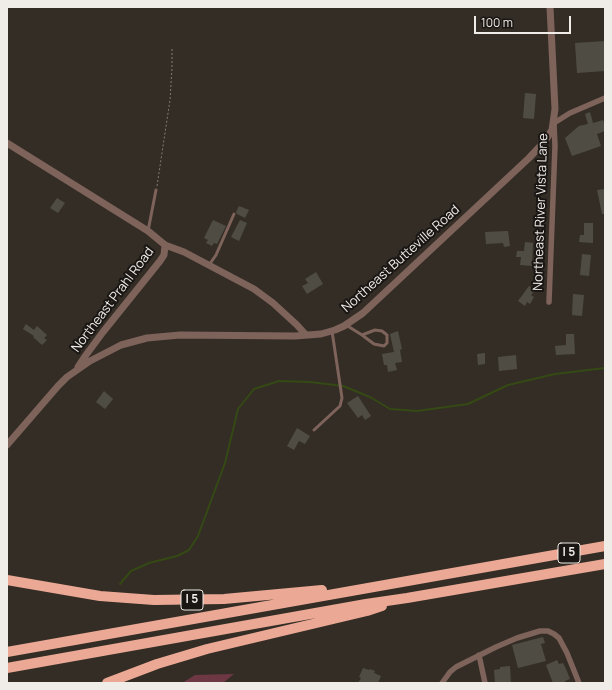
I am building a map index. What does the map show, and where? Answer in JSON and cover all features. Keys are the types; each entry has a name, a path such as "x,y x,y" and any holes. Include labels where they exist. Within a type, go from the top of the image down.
{"highway":[{"name":"I 5","path":"7,652 605,546"},
{"name":"I 5","path":"7,668 366,604 605,564"},
{"name":"I 5","path":"7,580 100,596 154,600 224,599 378,586"},
{"name":"I 5","path":"107,683 179,657 253,637 367,611 407,598"},
{"name":"I 5","path":"7,647 42,646"},
{"name":"I 5","path":"7,674 68,657"}],"street":[{"name":"Northeast Butteville Road","path":"7,446 58,386 77,369 101,354 121,345 152,337 180,334 306,336 332,331 346,325 373,304 529,158 545,141 552,130 555,109 550,7"},
{"path":"554,123 570,113 605,98"},
{"name":"Northeast River Vista Lane","path":"549,302 555,146 554,123"},
{"path":"7,143 148,231 165,245 184,252 254,289 297,325 306,336"},
{"name":"Northeast Prahl Road","path":"77,369 86,354 160,261 164,255 165,245"},
{"path":"442,683 450,672 456,667 517,638 540,631 548,631 554,634 562,643 579,683"},
{"path":"480,655 485,683"}],"lane":[{"path":"148,231 156,190"},
{"path":"209,265 216,255 234,214"},
{"path":"346,325 374,344 384,346 387,343 387,336 382,331 376,330 362,335"},
{"path":"314,430 340,406 342,398 332,331"}],"path":[{"path":"156,190 170,100 172,48"}],"shaded area":[{"path":"234,674 223,683 182,683 195,675"}],"building":[{"path":"605,41 605,71 577,73 575,43"},
{"path":"525,93 536,94 534,119 523,118"},
{"path":"590,112 593,123 603,120 605,126 605,131 597,134 601,146 572,156 565,138 579,126 588,124 585,114"},
{"path":"605,189 605,214 602,214 597,190"},
{"path":"57,198 65,203 58,213 50,208"},
{"path":"239,206 249,210 245,218 236,212"},
{"path":"213,220 226,226 217,244 214,243 212,246 206,243 208,240 204,238"},
{"path":"240,220 247,223 239,241 231,237"},
{"path":"584,223 593,223 593,243 579,242 580,235 584,235"},
{"path":"508,231 510,246 504,247 503,243 486,244 485,232"},
{"path":"525,242 533,243 532,266 520,265 521,257 516,257 517,251 524,251"},
{"path":"582,254 591,255 589,276 580,275"},
{"path":"316,272 323,284 307,294 302,286 308,283 305,279"},
{"path":"529,286 535,290 531,295 534,297 530,304 527,302 525,306 518,301"},
{"path":"573,294 584,295 582,316 572,315"},
{"path":"26,324 34,330 37,326 47,335 44,338 47,340 42,345 33,337 34,336 23,329"},
{"path":"398,331 402,349 400,350 402,362 395,363 397,370 388,372 387,365 384,365 382,354 394,352 390,334"},
{"path":"566,334 574,334 575,354 556,355 555,346 566,345"},
{"path":"485,353 485,364 478,365 477,354"},
{"path":"516,355 517,369 499,371 498,357"},
{"path":"104,391 113,399 105,409 96,402"},
{"path":"358,396 371,416 365,420 362,415 358,418 347,403"},
{"path":"297,428 310,436 305,444 299,441 294,450 287,446"},
{"path":"543,637 545,643 541,644 546,661 518,668 512,645"},
{"path":"557,660 559,664 563,663 570,679 565,681 566,683 553,683 546,665"},
{"path":"510,666 511,683 495,683 494,670 500,669 500,667"},
{"path":"363,668 375,671 374,673 381,676 378,683 358,683 361,678 359,677"}],"waterway":[{"path":"120,584 131,571 149,563 177,556 189,550 198,536 225,463 238,409 254,389 279,381 310,382 343,386 370,397 390,409 417,411 468,404 508,385 555,374 605,368"}]}
